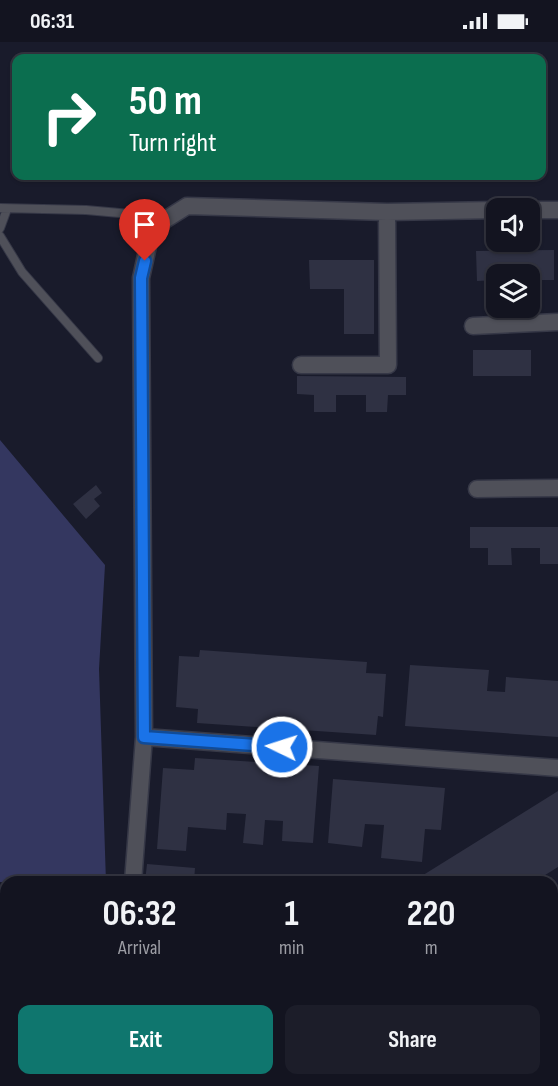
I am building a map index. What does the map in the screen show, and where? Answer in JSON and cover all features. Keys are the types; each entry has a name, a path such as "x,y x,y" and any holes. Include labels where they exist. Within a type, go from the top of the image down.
{"street":[{"path":"133,876 144,737 141,278 152,228 187,206 387,212 486,210"},
{"path":"540,210 558,210"},
{"path":"301,365 388,365 387,212"},
{"path":"473,326 558,322"},
{"path":"477,489 558,488"},
{"path":"144,737 558,768"}],"lane":[{"path":"0,228 4,208 86,210 168,217"},
{"path":"0,236 22,272 98,358"}],"shaded area":[{"path":"0,440 105,565 99,669 106,876 0,876"}],"building":[{"path":"540,250 554,250 554,280 540,280 540,264 486,264 486,281 477,281 476,251 540,252"},
{"path":"309,260 374,260 374,334 344,334 344,289 310,289"},
{"path":"473,350 531,350 531,376 473,376"},
{"path":"297,376 406,377 406,395 388,395 387,412 366,412 366,395 336,395 336,412 314,412 314,395 297,394"},
{"path":"96,485 102,493 94,499 100,506 86,519 73,504"},
{"path":"470,527 558,527 558,564 540,564 540,548 511,548 512,565 488,565 488,548 470,548"},
{"path":"200,650 367,662 366,673 386,674 383,717 378,716 376,735 197,723 198,709 176,707 179,656 199,657"},
{"path":"410,665 489,670 487,691 505,692 506,677 558,681 558,737 405,726"},
{"path":"195,758 319,766 313,843 282,841 283,821 265,820 263,845 243,843 246,814 227,813 226,830 188,827 186,851 157,849 163,768 194,770"},
{"path":"333,779 445,788 441,830 425,829 422,862 381,858 384,825 365,824 362,847 328,843"},
{"path":"558,791 558,867 544,876 422,876"},
{"path":"147,864 195,868 194,876 146,876"}],"route":[{"path":"145,261 141,278 144,737 282,747"}]}
